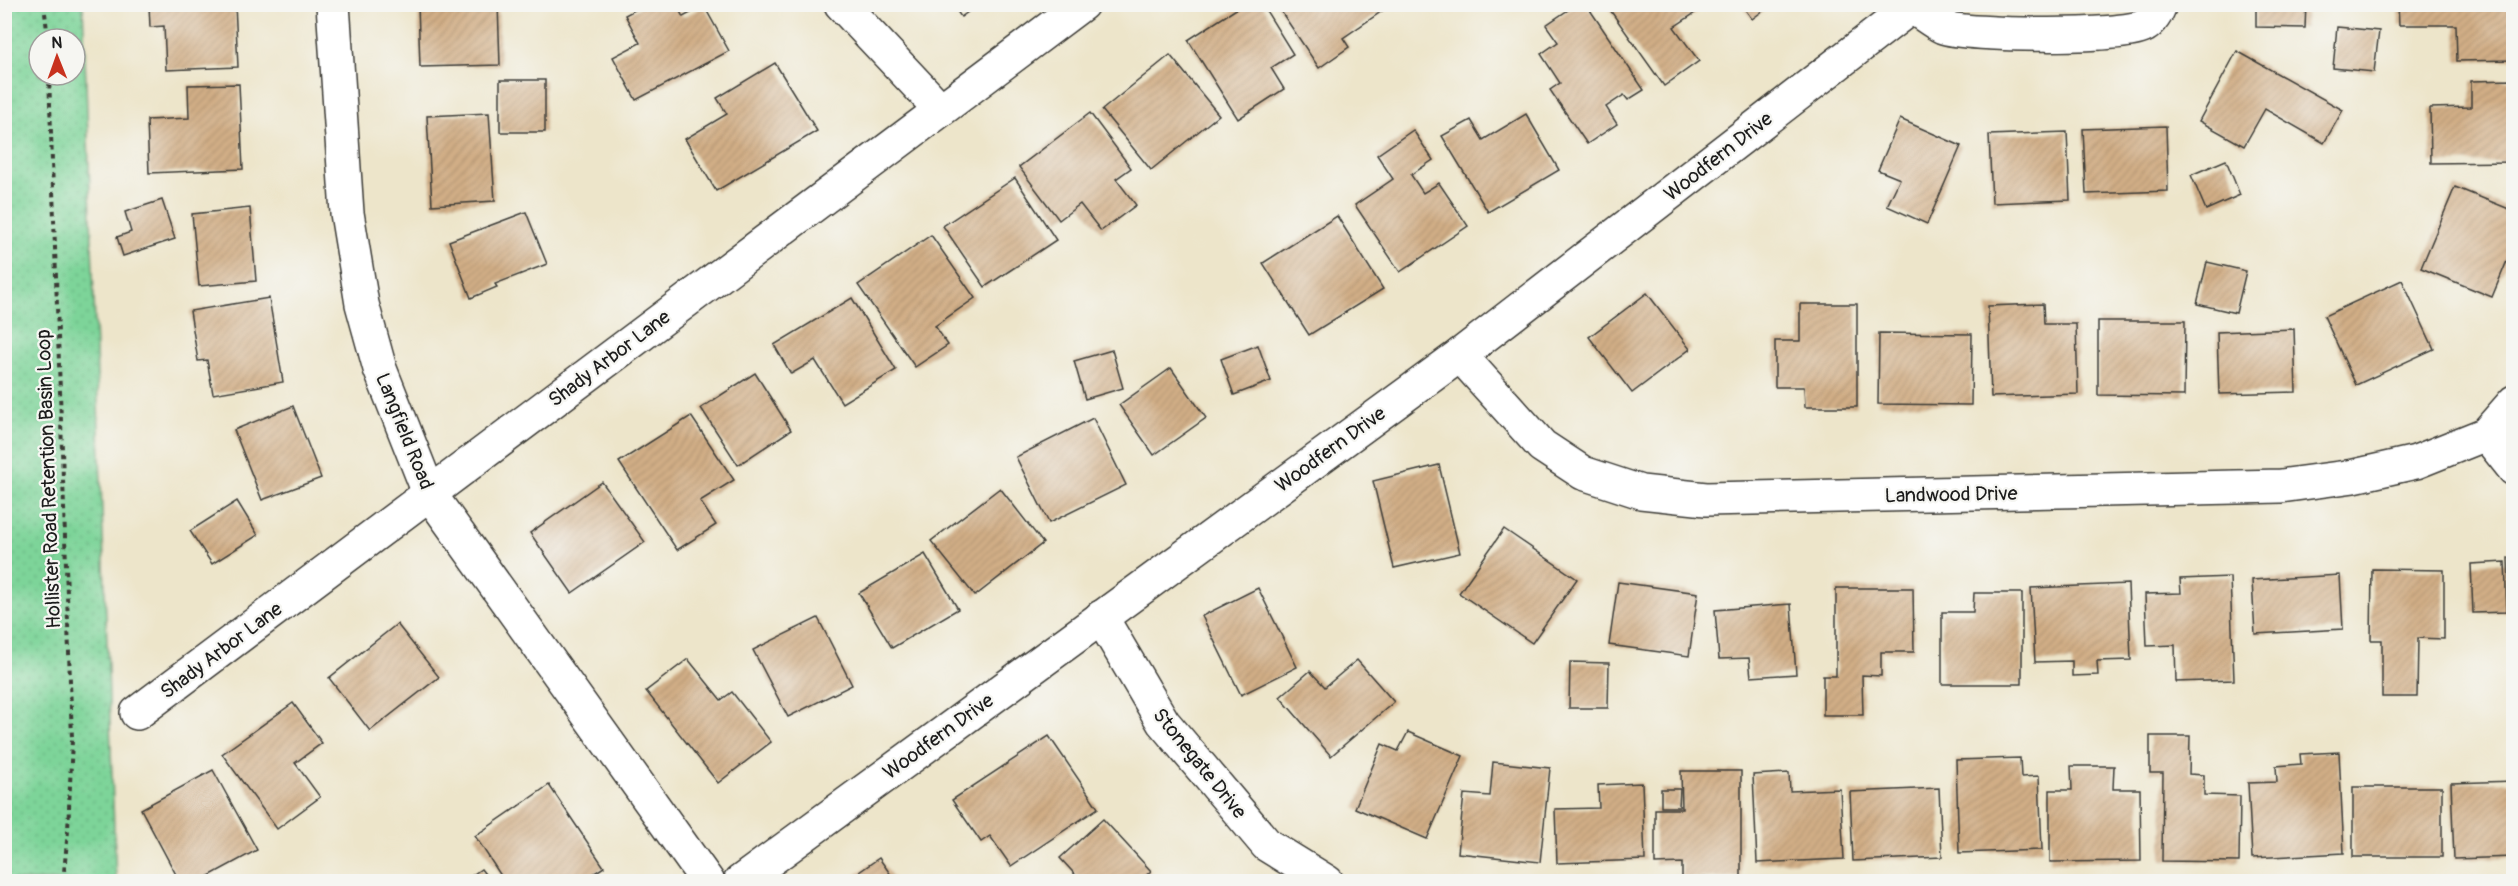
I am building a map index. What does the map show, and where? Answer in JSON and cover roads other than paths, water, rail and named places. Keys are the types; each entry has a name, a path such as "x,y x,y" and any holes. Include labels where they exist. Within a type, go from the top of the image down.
{"street":[{"name":"Langfield Road","path":"333,4 347,213 362,304 380,369 429,493 708,882"},
{"path":"841,4 940,109"},
{"name":"Shady Arbor Lane","path":"137,713 1082,4"},
{"name":"Woodfern Drive","path":"740,882 1461,355 1914,6 1944,27 1987,33 2120,33 2144,26 2159,11 2160,4"},
{"name":"Landwood Drive","path":"1461,355 1542,446 1583,473 1641,492 1706,500 2281,486 2354,476 2416,462 2486,434 2514,402"},
{"path":"2486,434 2514,469"},
{"name":"Stonegate Drive","path":"1101,617 1163,722 1259,836 1267,845 1327,882"}]}
